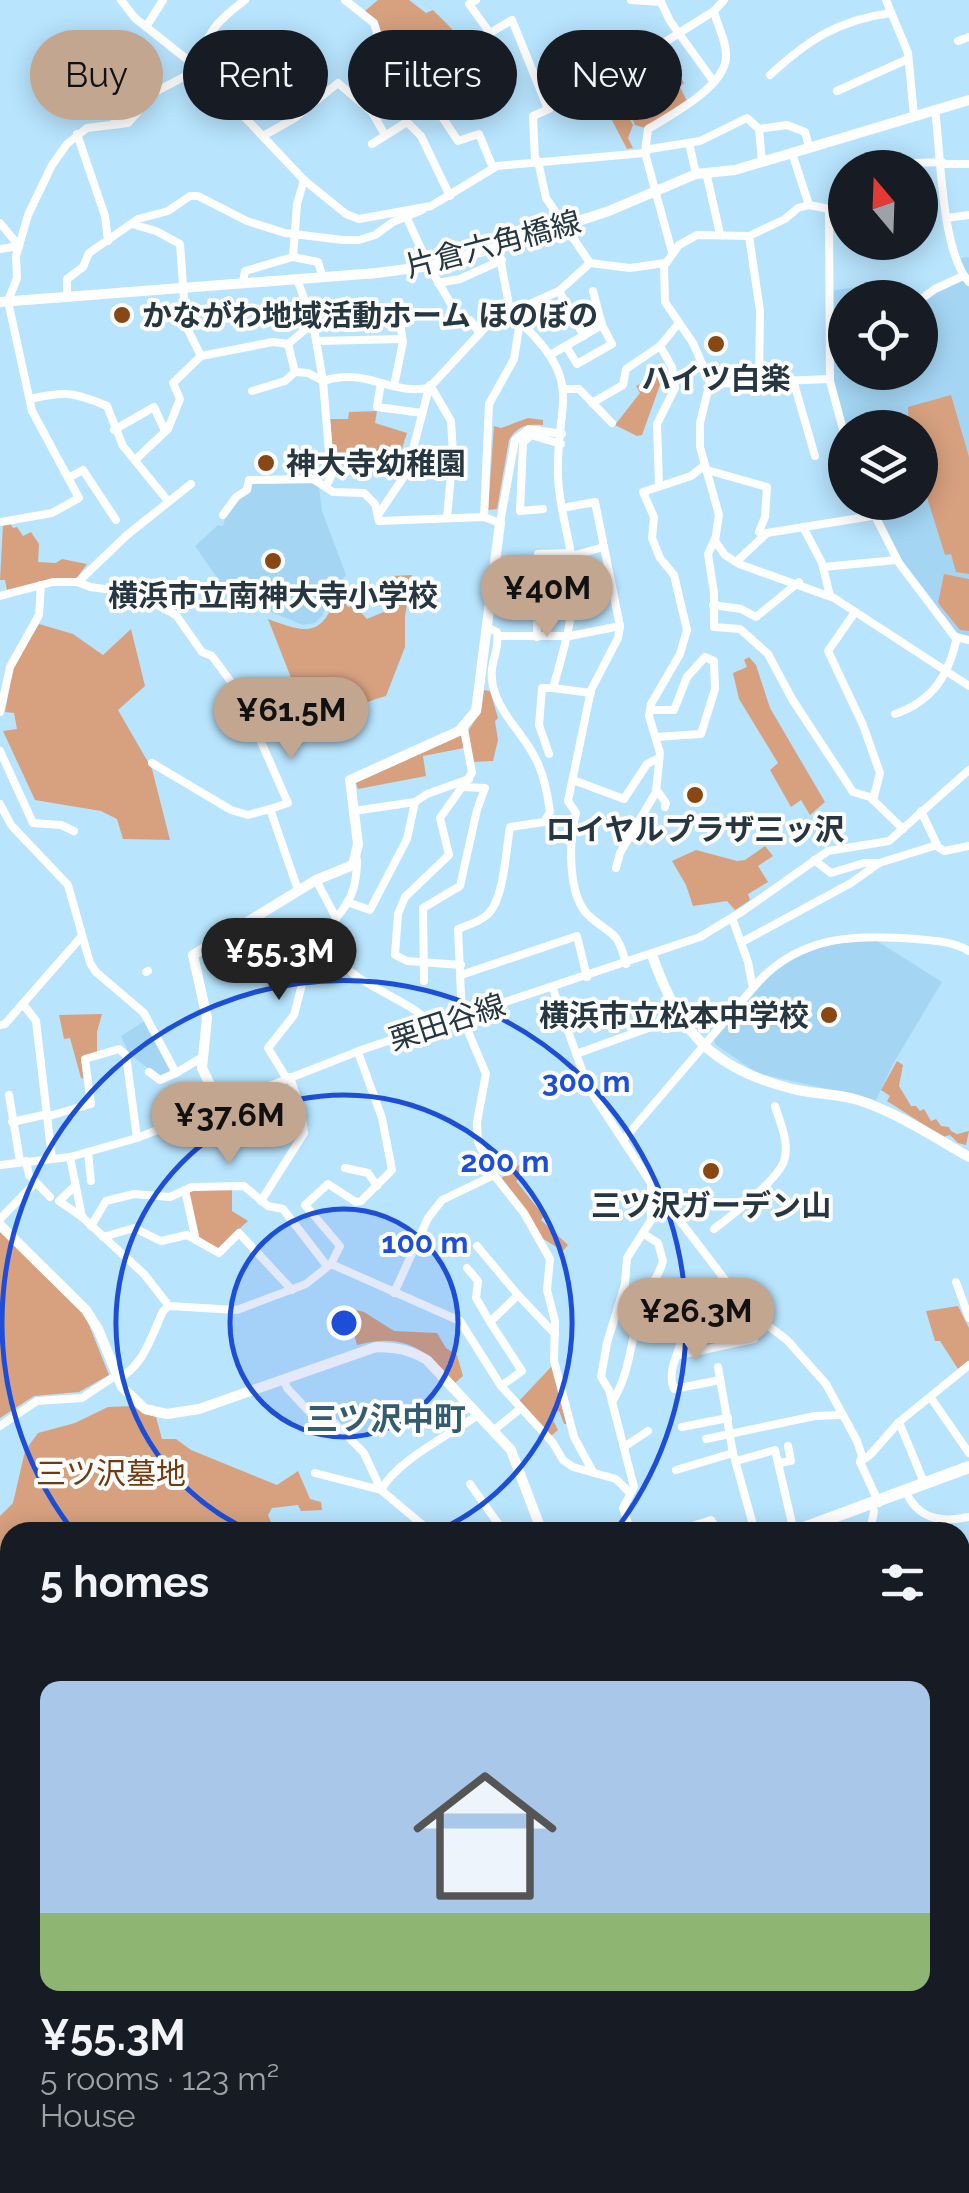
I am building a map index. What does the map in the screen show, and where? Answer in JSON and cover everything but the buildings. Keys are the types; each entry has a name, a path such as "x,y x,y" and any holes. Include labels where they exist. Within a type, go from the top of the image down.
{"highway":[{"path":"839,1522 925,1485 969,1471"},
{"path":"827,1522 909,1498 969,1471"}],"street":[{"path":"122,0 146,27 183,56"},
{"path":"146,27 162,0"},
{"path":"213,30 245,0"},
{"path":"346,0 374,23 380,42 426,91 458,141 479,134 493,168"},
{"path":"632,0 660,1 677,30"},
{"path":"886,0 908,59 914,116"},
{"path":"470,1 488,30"},
{"path":"672,252 645,153 648,129 714,82 720,76 726,54 716,4 682,32"},
{"path":"770,75 805,43 822,34 850,22 890,14"},
{"path":"495,30 512,20 516,30"},
{"path":"517,31 551,108 533,116 537,161 546,198 590,263 630,268 665,263"},
{"path":"682,38 714,82"},
{"path":"958,41 969,38"},
{"path":"838,91 908,59"},
{"path":"263,136 295,118 338,83 372,112 385,136"},
{"name":"片倉六角橋線","path":"4,302 323,278 429,266 610,211 701,173 735,170 969,100"},
{"path":"935,110 946,218 966,279 938,287"},
{"path":"67,296 66,280 83,267 89,253 138,219 168,212 190,196 198,196 247,221 295,235 359,240 450,196 493,168 645,153 700,141 747,118 758,129 762,162"},
{"path":"116,120 119,124"},
{"path":"1,522 52,514 79,498 32,411 4,302 17,278 19,246 36,196 52,165 77,134 86,128 133,120"},
{"path":"248,120 304,180 346,214 360,219 431,206"},
{"path":"372,144 407,122 420,136 450,196"},
{"path":"758,129 787,125 805,132 808,147"},
{"path":"77,134 105,216 108,241"},
{"path":"689,143 720,234"},
{"path":"792,153 810,205"},
{"path":"938,163 969,164"},
{"path":"294,257 297,204 304,180"},
{"path":"828,209 810,205 749,236 720,234 684,240 665,263 663,294 693,343 710,384 700,423 700,447 718,515 708,554 714,627 740,628 768,654 852,792 873,800 903,829"},
{"path":"946,218 969,215"},
{"path":"406,216 460,320 470,320 480,332"},
{"path":"0,223 19,246"},
{"path":"132,224 156,230 180,244 186,326 201,356"},
{"path":"749,236 760,311 759,382"},
{"path":"0,249 19,246"},
{"path":"484,518 489,404 514,358 516,322 498,248"},
{"path":"956,258 969,256"},
{"path":"243,282 245,271 294,257 318,262 323,278"},
{"path":"438,282 460,279 502,260"},
{"path":"516,322 530,304 559,291 590,263"},
{"path":"297,280 313,323 324,381 331,476 326,487"},
{"path":"559,291 584,336"},
{"path":"566,346 577,364 612,344 602,326 593,292"},
{"path":"394,386 402,340 397,302"},
{"path":"378,514 406,472 430,386 493,318 516,322 550,355 565,390 558,476 571,554 570,636 553,688"},
{"path":"592,403 624,385 626,368 660,346 679,322"},
{"path":"288,344 313,323"},
{"path":"550,355 602,326"},
{"path":"317,341 402,340"},
{"path":"136,459 165,431 180,399 173,383 201,356 273,342 288,344"},
{"path":"288,344 294,372"},
{"path":"659,486 658,424 675,388 672,367 660,346"},
{"path":"252,391 285,381 294,372 308,373 324,381 360,376 407,389 430,386"},
{"path":"710,384 828,379"},
{"path":"793,380 815,456"},
{"path":"381,383 376,407 422,413"},
{"path":"430,386 451,421 453,453 447,518"},
{"path":"565,390 578,389 612,423"},
{"path":"30,399 58,391 76,393 107,406 123,446 168,501"},
{"path":"114,430 154,407 165,431"},
{"path":"433,1026 411,1005 350,972 331,943 335,916 348,902 355,884 357,860 350,780 464,729 476,710 514,440 529,429 561,439"},
{"path":"544,509 520,511 522,443 531,435 561,439"},
{"path":"616,868 656,788 660,757 650,710 680,654 687,630 674,575 660,558 652,538 654,517 643,492 706,467 767,487 765,516 759,532 762,535"},
{"path":"68,478 84,470 116,520"},
{"path":"222,515 236,496 247,490 249,480 313,479 333,492 364,493 374,504 379,521 484,518 500,523"},
{"path":"78,582 191,484"},
{"path":"562,508 594,502 620,626 591,692 568,801 576,813 569,850 581,901 587,913 618,936 626,964"},
{"path":"736,562 762,535 847,520"},
{"path":"874,520 897,560 957,637 969,640"},
{"path":"803,527 823,567 830,596"},
{"path":"715,538 717,546 736,562 830,596 969,686"},
{"path":"537,637 538,554 571,554 604,547"},
{"path":"823,567 897,560"},
{"path":"0,596 52,582 78,582 135,593 176,615 202,652 212,656 240,694 288,802 248,815 231,810 152,764"},
{"path":"714,605 746,611 756,617 798,582"},
{"path":"0,712 10,667 40,616 41,586"},
{"path":"571,603 613,593"},
{"path":"855,612 828,650 880,773 873,800"},
{"path":"486,627 498,636 537,637 570,636 620,626"},
{"path":"498,636 490,666 495,695 539,765 550,812 544,822 510,827 498,899 492,911 458,929 462,1017 485,1071 477,1137 494,1175 524,1213 550,1259 548,1290 555,1322 554,1361 574,1436 593,1472"},
{"path":"894,714 933,693 946,674 957,637"},
{"path":"650,710 674,710 687,677 704,657 714,661 715,689 701,734 656,737"},
{"path":"549,754 539,725 542,688 591,692"},
{"path":"449,855 440,818 470,778 464,729"},
{"path":"0,751 33,823"},
{"path":"573,780 624,799 647,764 660,757"},
{"name":"栗田谷線","path":"0,1164 70,1157 137,1138 358,1052 700,937 838,847 884,844 969,770"},
{"path":"354,812 415,802 470,778"},
{"path":"424,980 423,908 460,886 485,788 462,787"},
{"path":"656,788 665,808"},
{"path":"348,902 370,910 408,839 415,802"},
{"path":"548,803 571,805"},
{"path":"0,804 20,835 68,885 96,972 144,1013 176,1073"},
{"path":"270,809 298,890"},
{"path":"921,811 944,852 969,846"},
{"path":"20,835 33,823 61,825 74,831"},
{"path":"742,942 879,863 937,845"},
{"path":"449,855 466,860"},
{"path":"449,855 405,897 398,914 395,956 461,970 577,936 586,977"},
{"path":"220,1106 201,1058 207,1018 193,954 298,890 357,860"},
{"path":"814,860 831,873 864,863 879,863"},
{"path":"316,880 335,916"},
{"path":"732,918 752,984"},
{"path":"261,1201 304,1133 301,1110 288,1078 268,1048 294,1014 310,954 332,935"},
{"path":"0,1025 82,936"},
{"path":"624,1140 771,969 816,944 878,936 944,942 969,951"},
{"path":"652,955 680,1017 704,1045 755,1079 860,1101 969,1157"},
{"path":"553,989 588,1087 650,1183 752,1314 787,1340 818,1374 862,1456 860,1462 877,1507 873,1522"},
{"path":"23,1004 36,1021 52,1159"},
{"path":"576,1054 680,1017"},
{"path":"12,1122 91,1104 85,1058 119,1049 126,1055 137,1138"},
{"path":"0,1426 37,1401 82,1398 128,1375 142,1358 170,1306 237,1310 306,1284 329,1265 340,1246 304,1204 328,1184 361,1202 392,1170 382,1118 358,1052"},
{"path":"149,1072 160,1080 201,1058"},
{"path":"9,1096 23,1161 35,1183 50,1198"},
{"path":"714,1229 749,1202 784,1163 785,1139 776,1106"},
{"path":"88,1152 90,1180"},
{"path":"70,1157 82,1216"},
{"path":"350,1167 368,1173 376,1186"},
{"path":"394,1293 428,1218 442,1200 494,1175"},
{"path":"35,1183 0,1222 86,1310 98,1329 116,1378 126,1394 146,1408 167,1414 199,1409 376,1347 396,1347 427,1360 494,1430 514,1456 538,1522"},
{"path":"627,1522 623,1508 634,1487 602,1376 607,1343 625,1284 627,1258 644,1234 652,1210 650,1183"},
{"path":"91,1226 106,1201 134,1194 170,1196 192,1186 244,1186 261,1201 283,1209 329,1265 424,1302 460,1321 502,1386 546,1434 563,1460 616,1479 629,1492"},
{"path":"74,1187 60,1200 144,1274 170,1306"},
{"path":"185,1190 195,1236"},
{"path":"102,1237 134,1228 161,1241 195,1236 219,1252 239,1233 292,1290"},
{"path":"612,1402 624,1382 627,1355 638,1331 639,1312 663,1261 658,1243 644,1234"},
{"path":"476,1246 554,1334"},
{"path":"467,1268 478,1281 476,1298 522,1371 502,1386"},
{"path":"956,1282 969,1318"},
{"path":"490,1322 518,1294"},
{"path":"680,1354 754,1339 752,1314"},
{"path":"684,1333 680,1354 670,1373 674,1389 720,1380"},
{"path":"860,1462 899,1422 969,1365"},
{"path":"718,1367 734,1457 753,1522"},
{"path":"284,1379 287,1388 316,1418 330,1419 351,1438 364,1453 381,1490"},
{"path":"931,1398 965,1439 969,1453"},
{"path":"494,1430 520,1410"},
{"path":"381,1490 418,1452 445,1439 478,1414"},
{"path":"706,1439 816,1416 841,1415"},
{"path":"682,1428 728,1418"},
{"path":"899,1422 925,1485"},
{"path":"624,1447 648,1431"},
{"path":"779,1464 791,1461 788,1446"},
{"path":"676,1470 775,1450 792,1522"},
{"path":"315,1472 381,1490 419,1522"},
{"path":"470,1484 497,1522"},
{"path":"909,1498 915,1507 939,1521 969,1517"}],"shaded area":[{"path":"969,257 969,640 957,637 897,560 877,520 938,520 938,410 838,410 834,398 834,390 938,390 938,290 963,276 956,259"},
{"name":"横浜市立南神大寺小学校","path":"311,483 319,487 322,511 346,575 322,616 315,623 303,625 266,610 264,604 220,582 195,546 218,525 223,526 226,515 253,484"},
{"name":"横浜市立松本中学校","path":"877,941 942,982 876,1100 757,1073 715,1044 714,1039 773,972 796,956 834,942"},
{"path":"145,1021 170,1068 160,1077 129,1054 121,1036"}],"green space":[{"path":"378,0 409,0 426,13 433,10 452,29 378,30 365,11"},
{"path":"612,120 630,120 633,125 628,138 633,148 627,149"},
{"path":"632,120 657,120 645,128"},
{"path":"659,374 660,385 642,435 615,425 640,393 636,386"},
{"path":"951,395 969,457 969,574 956,572 951,554 945,555 934,520 938,520 938,410 908,407"},
{"path":"377,411 375,423 407,433 397,464 333,456 330,419 348,419 349,412"},
{"path":"528,418 543,420 543,425 523,426 509,440 497,509 488,510 494,426 501,428"},
{"path":"10,523 23,536 31,532 39,544 38,562 56,563 62,559 87,564 76,579 7,591 5,580 0,580 3,524"},
{"path":"944,574 969,579 969,631 960,630 938,603"},
{"path":"412,575 405,647 386,696 329,718 308,721 268,619 312,628 326,618 338,594 348,607 354,605 367,619 393,608 392,576"},
{"path":"39,624 73,634 103,655 131,629 145,686 118,710 152,769 170,840 123,839 117,819 101,811 35,800 3,731 17,729 14,713 5,712 13,668"},
{"path":"749,657 756,665 770,708 825,802 810,815 801,800 791,807 770,770 778,763 739,699 733,673 747,667 744,660"},
{"path":"484,690 490,691 498,718 498,740 493,761 473,762 468,731 481,711"},
{"path":"461,735 464,748 423,756 426,776 358,789 356,783"},
{"path":"765,846 773,856 758,866 768,882 748,894 750,900 735,910 727,901 693,906 672,861 696,850 745,860"},
{"path":"102,1014 97,1052 83,1057 85,1079 81,1078 70,1038 64,1039 59,1015"},
{"path":"897,1061 903,1065 899,1086 911,1106 924,1109 931,1121 936,1119 957,1134 969,1131 966,1145 950,1135 943,1137 887,1101 890,1096 881,1090"},
{"path":"520,1164 526,1172 516,1181 544,1216 541,1220 568,1245 563,1251 540,1237 499,1180"},
{"path":"232,1189 232,1211 248,1221 217,1249 197,1235 190,1191"},
{"name":"三ツ沢墓地","path":"0,1230 85,1315 109,1375 79,1392 34,1396 0,1418"},
{"path":"958,1306 969,1328 969,1362 958,1369 940,1341 935,1341 926,1311"},
{"path":"347,1308 364,1312 394,1331 437,1333 446,1348 457,1355 463,1376 455,1383 424,1353 401,1342 357,1345"},
{"path":"552,1366 567,1424 559,1411 550,1414 558,1430 551,1436 519,1401"},
{"name":"三ツ沢墓地","path":"133,1406 156,1417 162,1439 176,1439 191,1450 277,1485 298,1471 310,1499 321,1502 322,1510 301,1511 298,1505 272,1508 268,1515 271,1522 0,1522 0,1516 13,1503 25,1451 38,1433 75,1423 108,1407"}],"place":[{"name":"かながわ地域活動ホーム ほのぼの","path":"122,315"},
{"name":"ハイツ白楽","path":"716,344"},
{"name":"神大寺幼稚園","path":"266,463"},
{"name":"横浜市立南神大寺小学校","path":"273,561"},
{"name":"ロイヤルプラザ三ッ沢","path":"695,795"},
{"name":"横浜市立松本中学校","path":"829,1015"},
{"name":"三ツ沢ガーデン山","path":"711,1171"}],"district":[{"name":"三ツ沢中町","path":"386,1418"}]}
